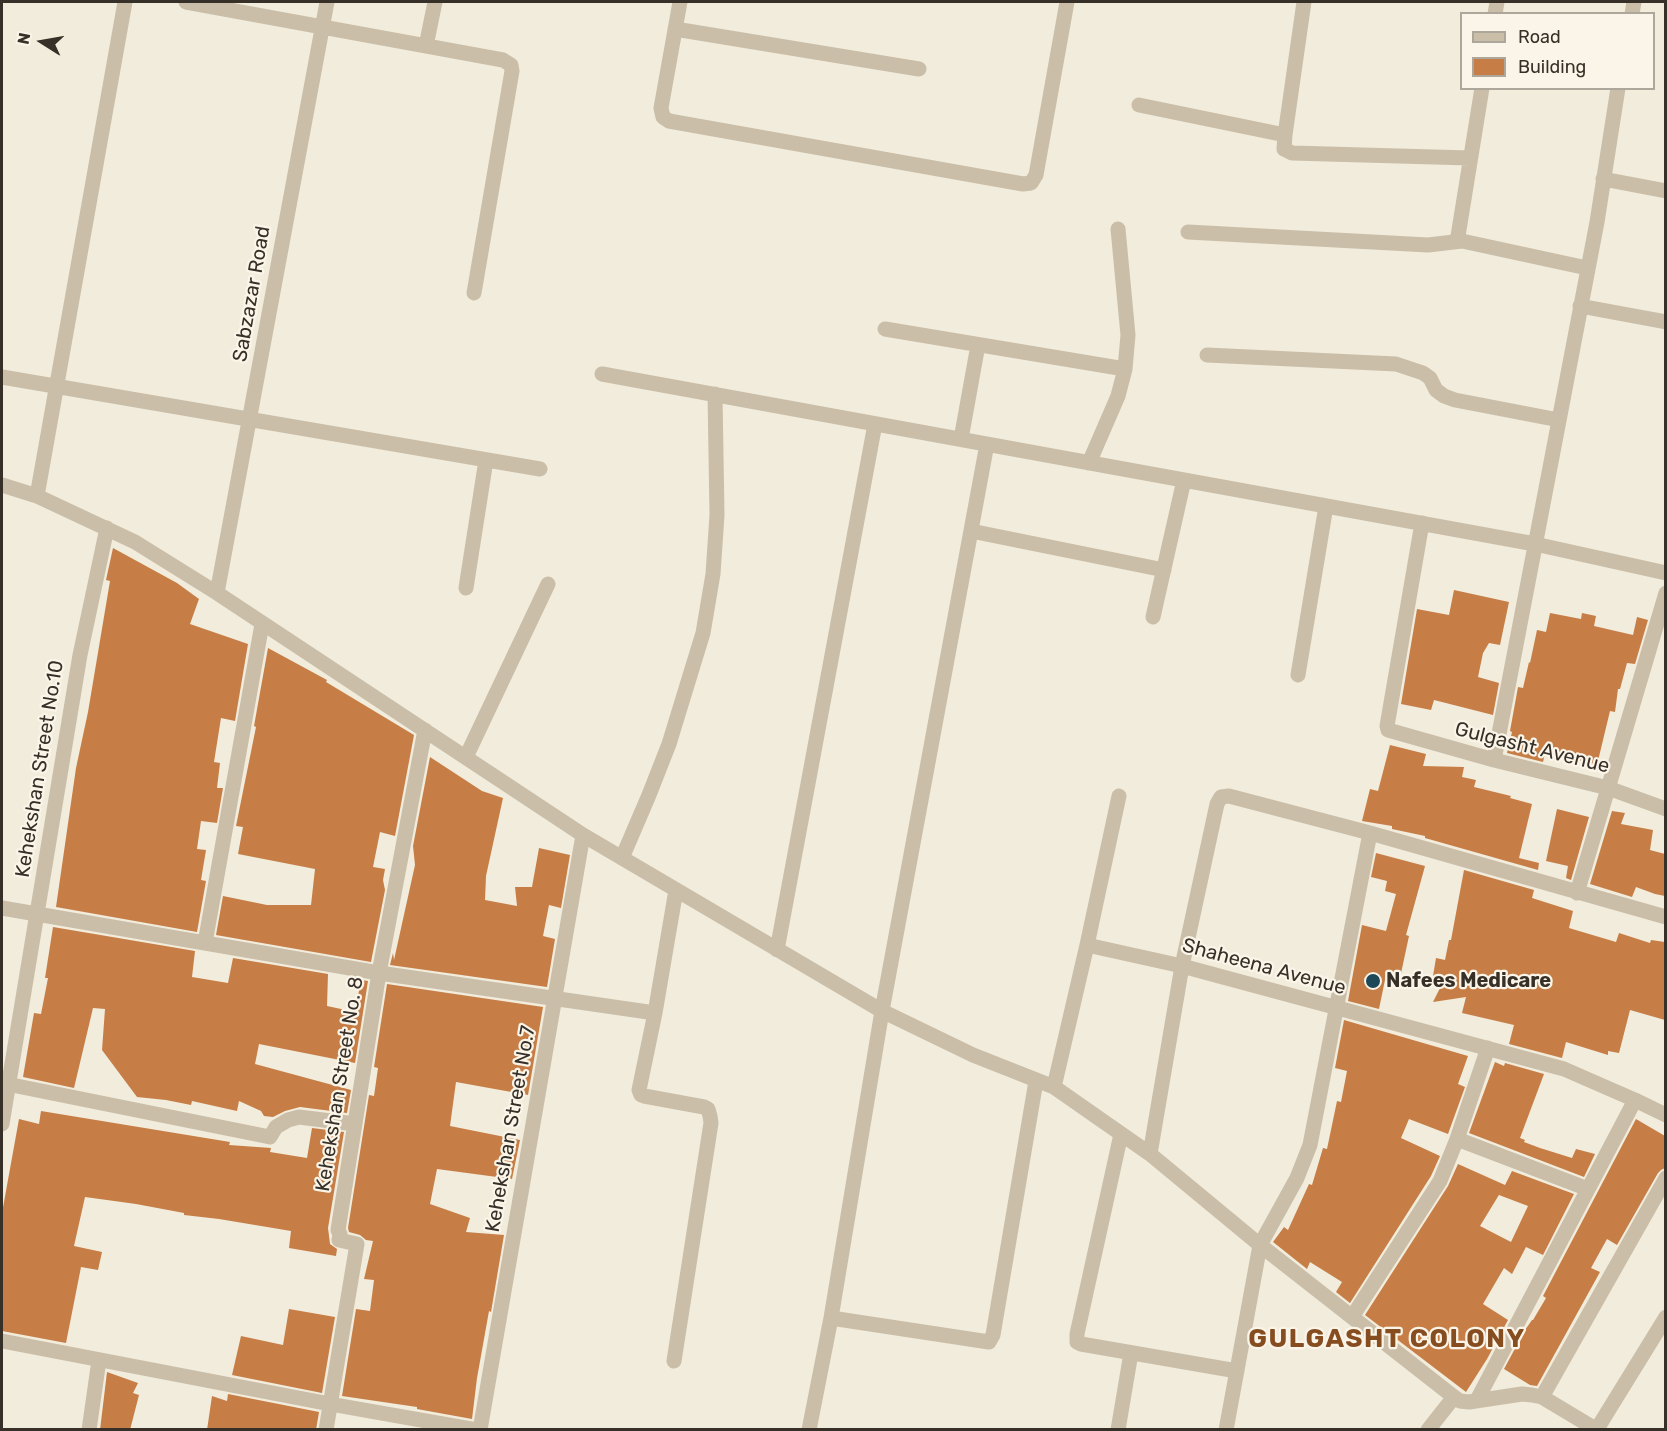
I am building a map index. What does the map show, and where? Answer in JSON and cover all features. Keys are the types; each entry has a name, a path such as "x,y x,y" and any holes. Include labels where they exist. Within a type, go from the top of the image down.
{"street":[{"path":"37,496 124,2"},
{"path":"186,2 503,60 511,64 512,71 474,293"},
{"name":"Sabzazar Road","path":"217,593 327,2"},
{"path":"426,46 435,2"},
{"path":"680,2 662,108 663,117 669,121 1023,184 1031,183 1036,175 1067,2"},
{"path":"1304,2 1284,149 1292,153 1470,158"},
{"path":"675,29 919,69"},
{"path":"1462,241 1458,236 1482,90"},
{"path":"1494,760 1597,222 1618,90"},
{"path":"1139,105 1285,135"},
{"path":"1603,179 1665,190"},
{"path":"1089,463 1118,396 1125,369 1128,335 1118,229"},
{"path":"1188,232 1428,244 1462,241 1587,268"},
{"path":"1580,306 1665,322"},
{"path":"885,329 1125,369"},
{"path":"961,439 978,345"},
{"path":"1207,355 1396,364 1423,373 1430,378 1436,390 1455,400 1559,420"},
{"path":"602,374 1535,544 1665,573"},
{"path":"2,377 540,469"},
{"path":"622,858 650,795 669,744 703,633 713,574 717,515 715,394"},
{"path":"777,950 875,424"},
{"path":"809,1430 831,1318 882,1011 987,444"},
{"path":"466,588 486,459"},
{"path":"1153,617 1184,480"},
{"path":"2,485 37,496 135,542 217,593 583,835 882,1011 973,1055 1054,1087 1150,1154 1260,1245 1460,1401 1469,1402 1522,1394 1542,1397 1597,1429 1661,1335 1665,1317"},
{"path":"1298,675 1326,506"},
{"name":"Gulgasht Avenue","path":"1422,524 1388,730 1494,760 1608,788 1665,809"},
{"name":"Kehekshan Street No.10","path":"2,1124 5,1084 38,915 80,655 107,528"},
{"path":"971,531 1164,570"},
{"path":"466,757 548,584"},
{"path":"1577,893 1665,593"},
{"path":"205,943 262,624"},
{"name":"Kehekshan Street No. 8","path":"326,1430 357,1244 339,1240 338,1230 379,973 425,730"},
{"path":"1054,1087 1119,796"},
{"path":"1150,1154 1182,966 1217,804 1221,797 1229,796 1370,833 1665,917"},
{"path":"1226,1430 1260,1245 1297,1178 1310,1145 1370,833"},
{"name":"Kehekshan Street No.7","path":"478,1430 583,835"},
{"path":"674,1361 711,1123 708,1109 704,1107 641,1095 639,1090 676,890"},
{"path":"2,908 379,973 655,1012"},
{"name":"Shaheena Avenue","path":"1087,945 1182,966 1564,1068 1665,1115"},
{"path":"1352,1317 1440,1181 1488,1048"},
{"path":"831,1318 989,1342 993,1335 1036,1080"},
{"path":"5,1084 270,1137 276,1127 299,1117 355,1124"},
{"path":"1477,1400 1635,1100"},
{"path":"1121,1134 1077,1342 1237,1371"},
{"path":"1457,1139 1588,1189"},
{"path":"1542,1397 1665,1178"},
{"path":"2,1341 478,1430"},
{"path":"1118,1430 1131,1353"},
{"path":"89,1430 99,1360"},
{"path":"1428,1430 1454,1397"}],"building":[{"path":"113,548 177,583 199,599 190,624 248,644 235,721 221,718 214,762 220,763 217,788 223,788 217,823 201,821 197,849 206,850 201,880 206,881 197,932 56,907 76,768 110,581 106,580"},
{"path":"1454,590 1509,602 1500,645 1489,643 1483,653 1478,677 1499,683 1493,715 1434,700 1431,710 1401,704 1417,609 1449,615"},
{"path":"1550,613 1581,619 1582,613 1596,616 1594,626 1633,635 1637,617 1648,620 1635,664 1627,663 1620,689 1618,689 1615,712 1610,711 1597,765 1568,757 1568,754 1546,749 1543,762 1507,753 1518,687 1523,688 1537,630 1546,632"},
{"path":"268,648 327,680 326,682 414,735 395,836 380,832 373,867 385,869 383,880 385,890 371,962 216,935 223,896 267,905 311,905 315,869 238,854 243,827 236,826 256,727 254,726"},
{"path":"1390,745 1426,754 1423,766 1464,767 1462,777 1476,780 1474,787 1532,804 1519,858 1539,863 1538,870 1425,838 1425,836 1392,829 1392,826 1362,821 1370,789 1378,791"},
{"path":"430,757 482,791 503,798 486,876 485,900 517,906 515,887 532,887 539,848 570,855 561,908 549,905 543,936 555,939 547,987 390,965 393,953 394,960 415,865 413,846"},
{"path":"1557,809 1589,817 1571,880 1566,878 1568,866 1546,861"},
{"path":"1612,811 1625,813 1621,824 1653,830 1650,850 1665,854 1665,896 1636,887 1632,897 1590,884"},
{"path":"1376,853 1425,866 1406,935 1409,936 1400,978 1386,975 1379,1009 1348,1001 1362,925 1386,931 1396,894 1385,891 1387,881 1371,877"},
{"path":"1464,870 1534,890 1532,898 1573,911 1569,928 1616,942 1619,933 1650,943 1651,940 1665,942 1665,1020 1630,1010 1619,1053 1608,1051 1608,1055 1566,1042 1562,1058 1509,1044 1514,1025 1462,1013 1466,997 1433,1002 1445,978 1433,976 1436,958 1445,960"},
{"path":"53,927 195,951 192,977 228,983 233,958 328,974 327,1006 355,1012 361,980 368,981 355,1063 259,1044 255,1064 351,1090 347,1113 300,1107 273,1117 264,1116 261,1111 239,1101 237,1111 192,1101 191,1105 137,1097 102,1050 105,1009 93,1008 74,1088 23,1077 34,1013 41,1014 48,978 45,978"},
{"path":"387,984 543,1007 528,1095 456,1082 450,1126 520,1140 512,1179 437,1169 430,1204 470,1218 466,1232 504,1235 477,1378 472,1419 417,1409 417,1407 342,1396 356,1309 370,1311 374,1280 364,1279 373,1241 349,1232 348,1228 369,1095 374,1096 378,1068 374,1067"},
{"path":"1344,1020 1468,1056 1458,1084 1465,1087 1448,1134 1409,1119 1401,1138 1440,1156 1431,1176 1350,1303 1336,1292 1342,1282 1310,1262 1307,1269 1273,1242 1284,1227 1288,1230 1309,1184 1312,1185 1323,1148 1327,1149 1337,1101 1341,1102 1347,1071 1335,1068"},
{"path":"1495,1062 1544,1074 1520,1138 1525,1140 1524,1142 1572,1158 1576,1149 1595,1154 1584,1177 1469,1133"},
{"path":"41,1111 230,1142 229,1145 271,1148 270,1152 307,1158 312,1128 344,1132 328,1228 330,1244 337,1249 336,1256 289,1248 291,1231 85,1197 74,1246 102,1252 98,1270 81,1267 66,1343 2,1331 2,1213 19,1119 39,1124"},
{"path":"1636,1119 1665,1136 1665,1168 1658,1173 1617,1245 1607,1239 1591,1268 1600,1272 1537,1386 1530,1385 1504,1369 1546,1298 1543,1296"},
{"path":"1458,1164 1505,1185 1512,1171 1574,1194 1543,1255 1526,1247 1512,1274 1504,1268 1483,1304 1508,1320 1466,1392 1365,1315 1448,1186","holes":["1505,1185 1499,1195 1528,1206 1511,1242 1480,1226"]},
{"path":"289,1309 335,1317 322,1393 232,1375 241,1336 283,1345"},
{"path":"107,1372 138,1383 133,1393 139,1395 130,1430 100,1430"},
{"path":"228,1394 319,1412 316,1430 207,1430 212,1396 227,1401"}],"place":[{"name":"Nafees Medicare","path":"1373,981"}],"district":[{"name":"GULGASHT COLONY","path":"1387,1339"}]}
